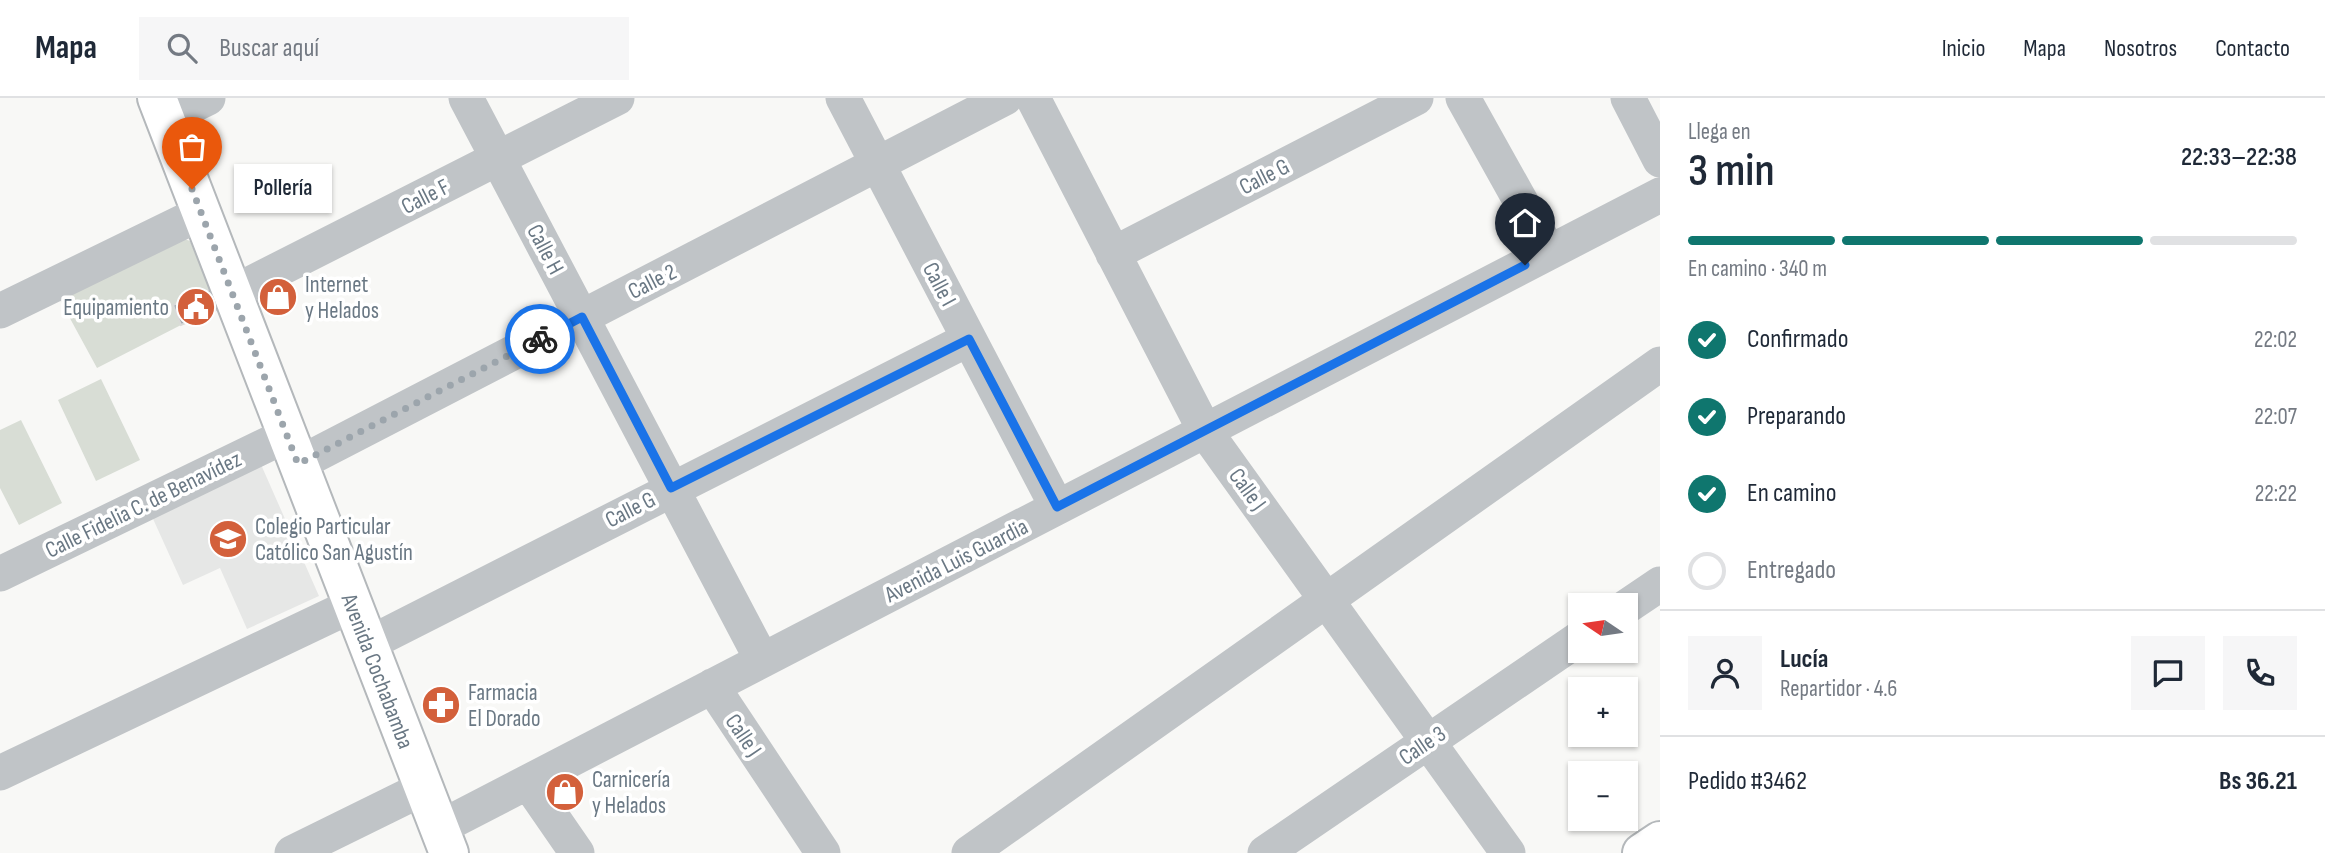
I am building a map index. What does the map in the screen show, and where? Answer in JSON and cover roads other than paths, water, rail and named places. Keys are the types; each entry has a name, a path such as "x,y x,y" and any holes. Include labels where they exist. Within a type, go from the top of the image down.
{"main road":[{"name":"Avenida Cochabamba","path":"161,108 444,840"},
{"path":"1642,853 1660,841"}],"street":[{"path":"161,108 208,98"},
{"name":"Calle H","path":"466,98 762,660"},
{"name":"Calle F","path":"232,293 617,98"},
{"name":"Calle I","path":"843,98 1057,507"},
{"name":"Calle 2","path":"293,449 582,317 1005,98"},
{"name":"Calle J","path":"1033,98 1205,430 1429,739 1508,853"},
{"name":"Calle G","path":"1113,254 1416,98"},
{"path":"1463,98 1549,252"},
{"path":"1628,98 1660,160"},
{"name":"Avenida Luis Guardia","path":"444,840 528,782 1660,195"},
{"path":"0,312 201,213"},
{"name":"Calle G","path":"368,643 969,339"},
{"path":"969,853 1660,364"},
{"name":"Calle Fidelia C. de Benavídez","path":"0,574 293,449"},
{"path":"1638,599 1660,584"},
{"path":"0,773 352,605"},
{"name":"Calle 3","path":"1265,853 1568,646"},
{"name":"Calle J","path":"712,686 823,853"},
{"path":"528,782 577,853"},
{"path":"292,853 424,788"}],"place":[{"name":"Pollería","path":"192,189"},
{"name":"Internet y Helados","path":"278,297"},
{"name":"Equipamiento","path":"196,307"},
{"name":"Colegio Particular Católico San Agustín","path":"228,539"},
{"name":"Farmacia El Dorado","path":"441,705"},
{"name":"Carnicería y Helados","path":"565,792"}]}
